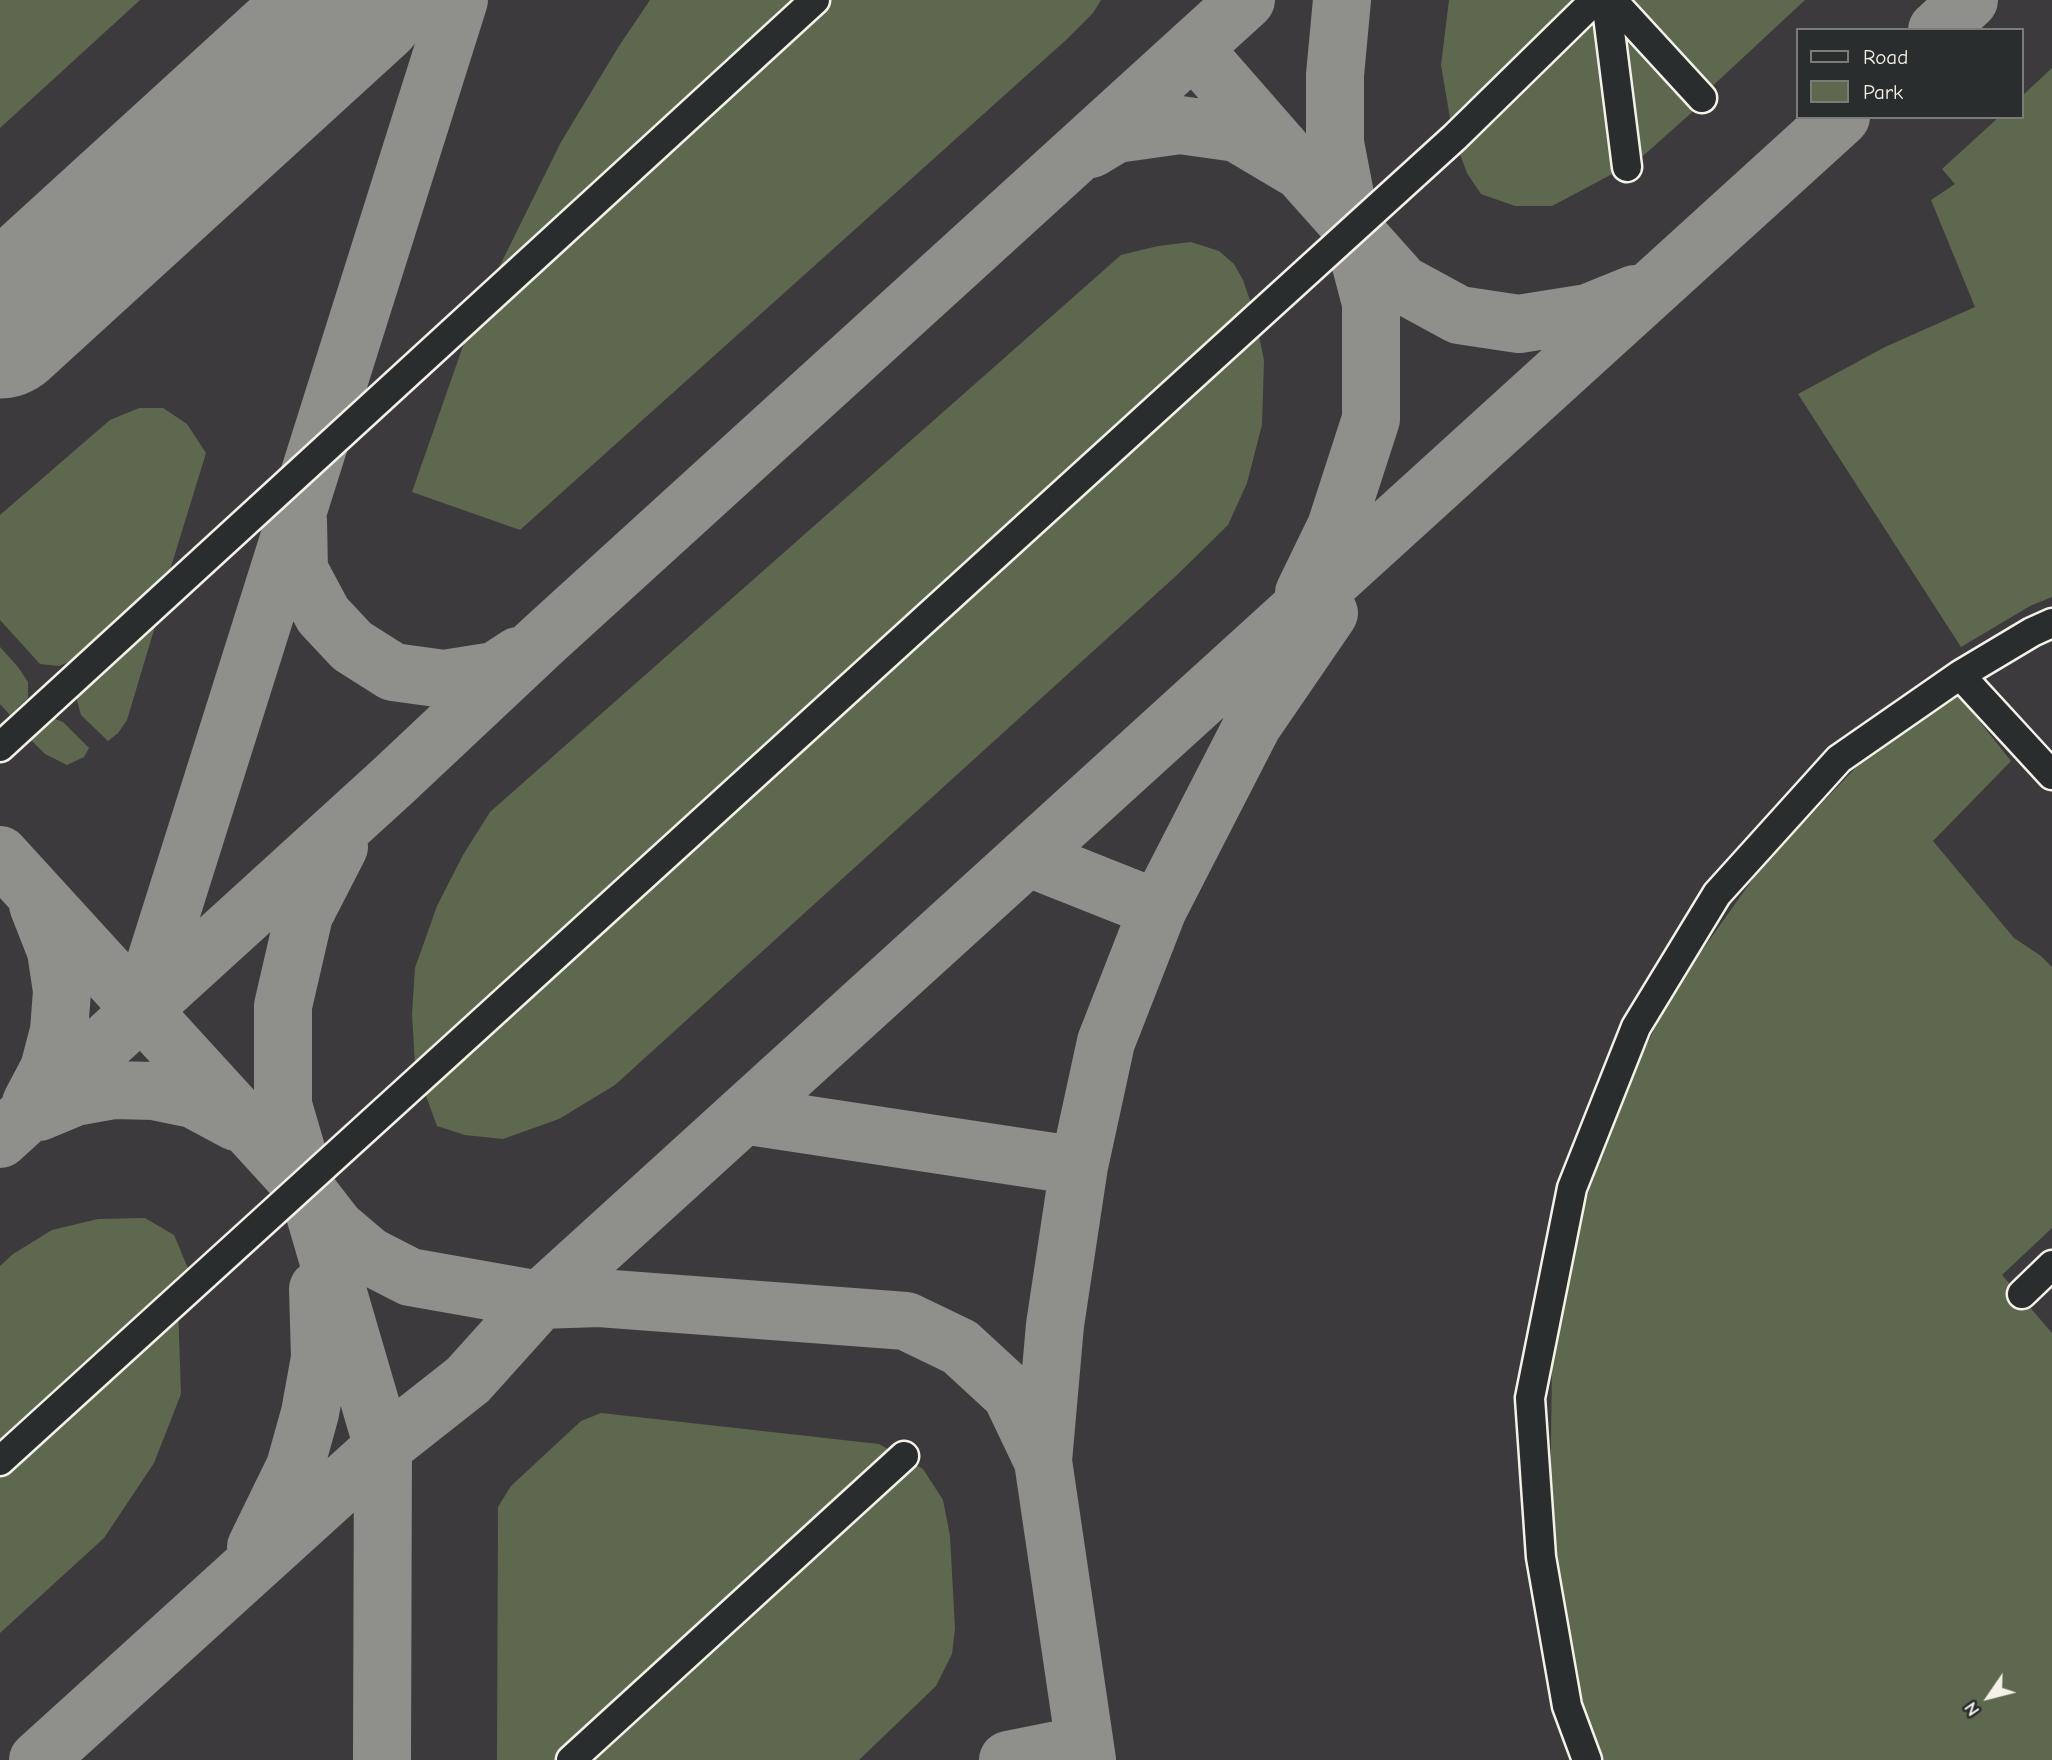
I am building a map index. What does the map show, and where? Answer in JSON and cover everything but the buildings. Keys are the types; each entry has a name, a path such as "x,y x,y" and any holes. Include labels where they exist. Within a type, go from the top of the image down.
{"lane":[{"path":"0,747 815,0"},
{"path":"0,1461 1353,231 1455,137 1595,0"},
{"path":"1606,0 1627,167"},
{"path":"1612,0 1702,98"},
{"path":"1587,1760 1567,1706 1541,1557 1530,1398 1572,1188 1636,1027 1717,894 1839,759 1960,675 2052,623"},
{"path":"1960,675 2052,775"},
{"path":"2022,1294 2052,1265"},
{"path":"571,1760 904,1456"}],"shaded area":[{"path":"0,0 2052,0 2052,1760 0,1760"}],"green space":[{"path":"0,0 140,0 0,128"},
{"path":"650,0 1101,0 1093,13 1066,40 520,530 412,492 470,326 561,142"},
{"path":"1449,0 1576,0 1451,124 1441,65"},
{"path":"1629,0 1805,0 1705,93"},
{"path":"1616,14 1699,106 1634,164"},
{"path":"1593,17 1599,24 1616,172 1552,206 1515,206 1481,194 1467,173 1458,149"},
{"path":"2052,68 2052,597 2030,606 1961,647 1798,394 1885,347 1975,307 1931,200 1955,184 1942,169 1997,119 2024,119 2024,94"},
{"path":"1191,242 1219,251 1234,264 1243,280 1254,312 415,1065 412,1014 415,968 437,906 463,855 490,812 1121,255"},
{"path":"1257,327 1264,360 1262,425 1247,483 1228,525 1177,575 615,1085 559,1119 503,1139 465,1135 437,1126 422,1085"},
{"path":"139,408 163,408 187,424 206,453 170,570 71,661 59,666 40,664 0,620 0,515 110,420"},
{"path":"159,613 127,720 108,741 81,715 77,700 81,684"},
{"path":"0,647 28,682 28,698 10,715 0,704"},
{"path":"1954,689 2011,761 1933,841 2014,938 2052,967 2052,1228 2002,1275 2052,1333 2052,1760 1601,1760 1582,1716 1550,1522 1552,1358 1576,1234 1609,1124 1671,994 1762,866 1863,760"},
{"path":"50,717 63,722 89,748 84,757 67,765 45,754 25,734"},
{"path":"145,1218 174,1235 192,1278 0,1451 0,1266 13,1254 52,1230 98,1219"},
{"path":"178,1306 181,1394 154,1463 104,1538 0,1633 0,1468"},
{"path":"601,1413 879,1444 923,1469 943,1500 950,1536 955,1628 952,1654 936,1686 859,1760 497,1760 498,1507 511,1486 581,1421"}],"taxiway":[{"path":"141,1008 459,0"},
{"path":"0,1139 1246,0"},
{"path":"1304,593 1336,527 1371,419 1371,303 1352,231 1335,143 1335,75 1342,0"},
{"path":"1939,28 1969,0"},
{"path":"1193,48 1283,151"},
{"path":"38,1760 383,1447 468,1380 540,1300 1839,119"},
{"path":"1091,149 1116,134 1180,125 1237,133 1301,171 1402,284 1459,315 1519,324 1588,313 1635,294"},
{"path":"298,520 299,570 323,615 352,646 393,672 444,679 495,671 518,656"},
{"path":"1087,1760 1043,1461 1055,1325 1079,1166 1106,1042 1158,909 1253,724 1329,613"},
{"path":"339,847 304,915 283,1006 283,1105 383,1447 382,1760"},
{"path":"0,855 308,1192 336,1228 369,1256 410,1277 540,1300 599,1298 906,1321 960,1347 1011,1394 1043,1461"},
{"path":"1027,857 1158,909"},
{"path":"31,1103 49,1069 59,1031 62,991 56,951 38,905"},
{"path":"39,1112 75,1097 114,1090 154,1091 193,1099 236,1122"},
{"path":"743,1115 1079,1166"},
{"path":"256,1547 295,1467 310,1413 320,1358 318,1289"},
{"path":"1008,1760 1083,1745 1085,1760"}],"runway":[{"path":"0,326 357,0"}]}
